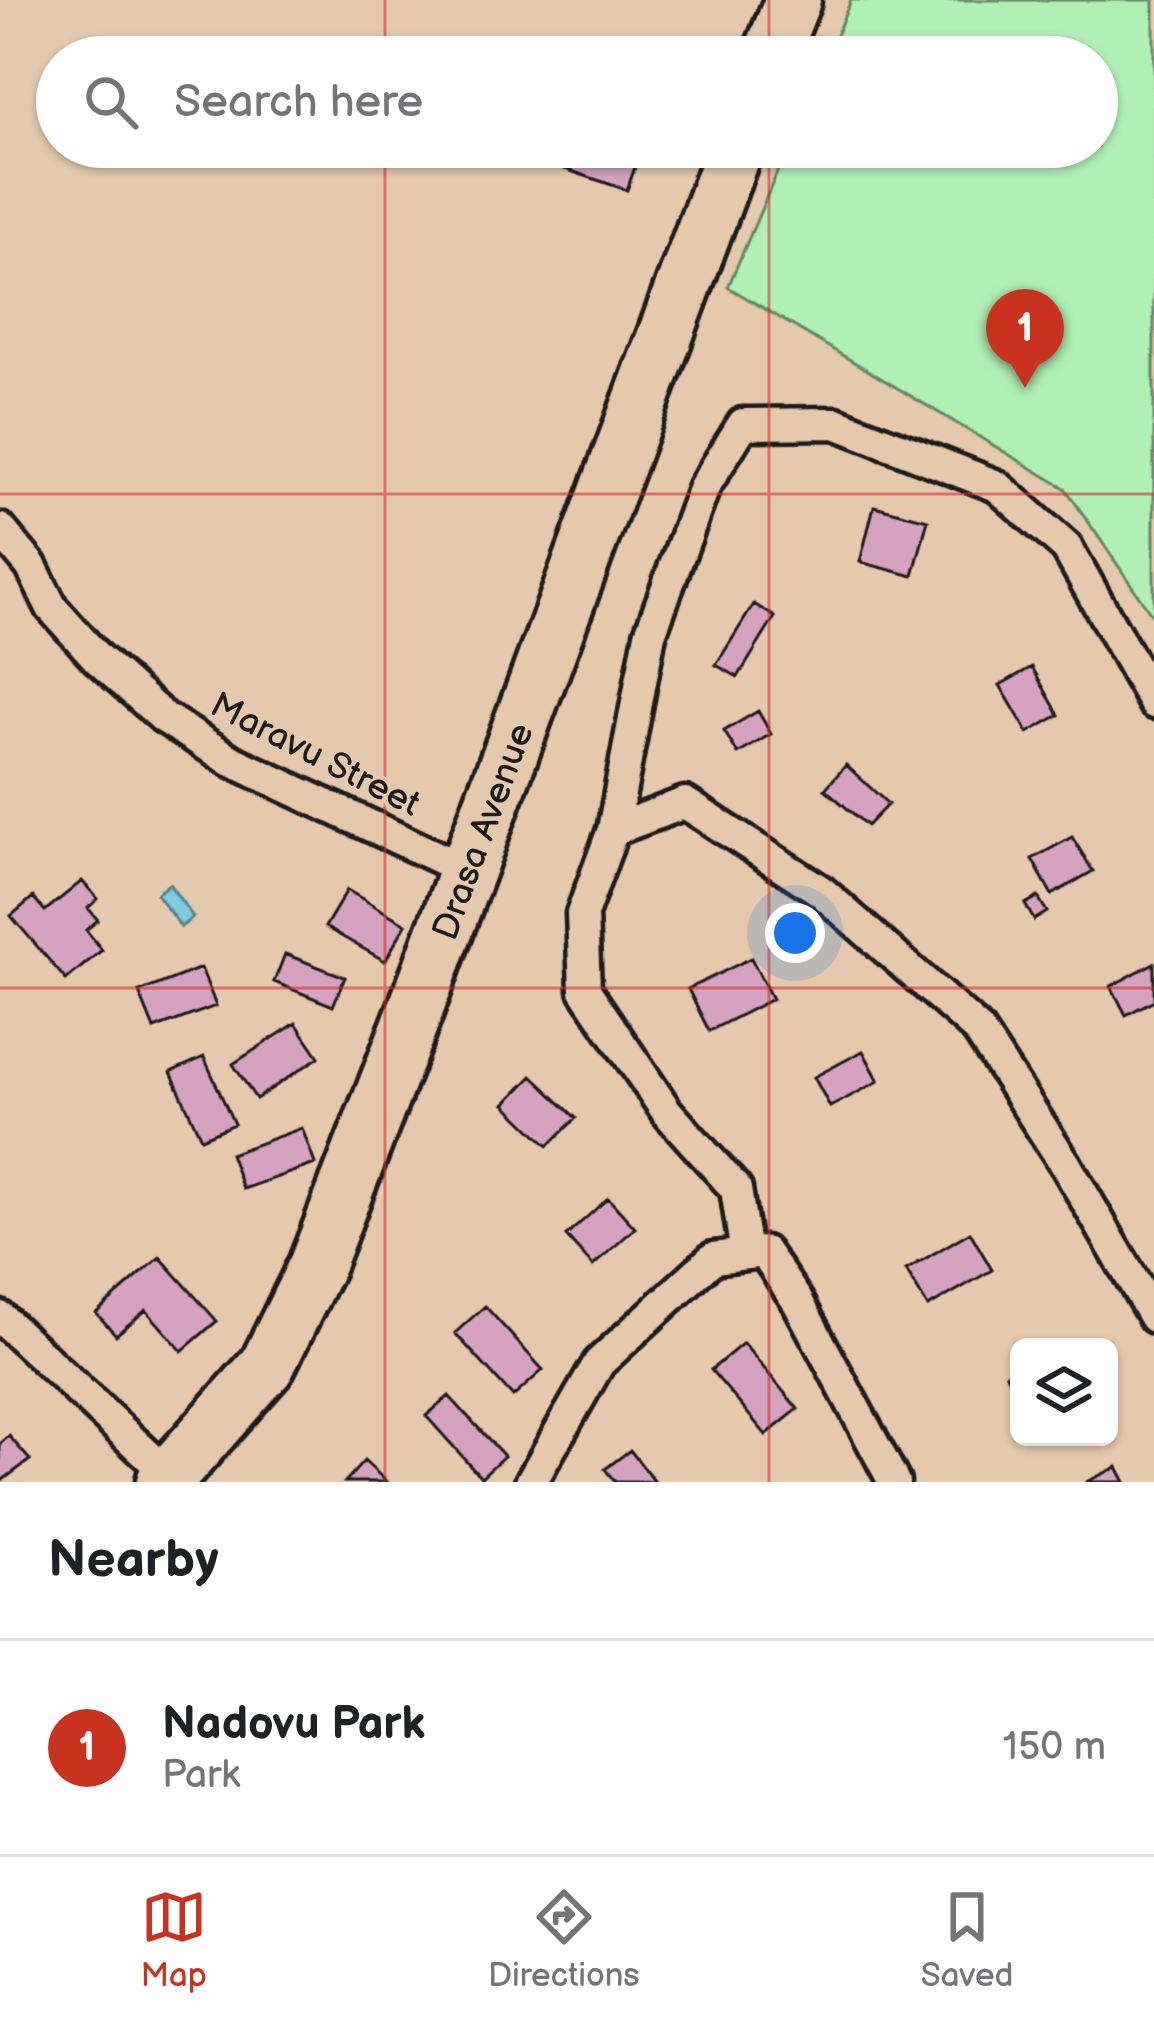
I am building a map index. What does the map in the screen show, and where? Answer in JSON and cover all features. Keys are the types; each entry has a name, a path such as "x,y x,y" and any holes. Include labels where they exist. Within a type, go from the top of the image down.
{"highway":[{"path":"778,36 793,0"},
{"name":"Drasa Avenue","path":"167,1479 267,1366 316,1266 727,168"}],"street":[{"path":"746,1254 736,1189 667,1112 585,990 582,914 613,830 650,634 704,487 743,424 836,423 997,486 1066,548 1154,703"},
{"name":"Maravu Street","path":"0,529 31,566 52,608 97,658 163,717 232,761 467,872"},
{"path":"613,830 686,803 820,891 978,1030 1066,1166 1154,1317"},
{"path":"531,1482 598,1363 713,1258 764,1252 798,1303 894,1482"},
{"path":"0,1317 167,1479"}],"green space":[{"path":"851,0 1154,0 1154,618 1065,488 728,287 779,168 1118,168 1118,36 836,36"}],"water":[{"path":"169,884 193,917 181,927 156,894"}],"building":[{"path":"562,168 635,168 627,190"},
{"path":"874,506 928,520 913,576 860,562"},
{"path":"754,604 775,617 738,677 716,665"},
{"path":"1032,667 1059,715 1028,733 1000,685"},
{"path":"758,711 771,734 738,754 724,731"},
{"path":"846,765 888,804 867,826 825,789"},
{"path":"1072,837 1093,871 1052,895 1032,859"},
{"path":"82,881 98,899 88,908 98,920 86,930 102,950 66,980 11,916 33,897 45,911"},
{"path":"347,890 406,924 385,961 325,927"},
{"path":"1038,897 1047,912 1034,920 1025,904"},
{"path":"285,954 345,977 333,1006 274,982"},
{"path":"751,958 772,999 709,1031 688,989"},
{"path":"1154,963 1154,1000 1126,1015 1111,986"},
{"path":"201,968 216,1006 154,1029 139,992"},
{"path":"296,1023 319,1057 256,1099 233,1064"},
{"path":"863,1051 879,1081 830,1107 814,1077"},
{"path":"204,1057 234,1124 201,1138 171,1072"},
{"path":"532,1076 576,1118 548,1146 505,1104"},
{"path":"302,1128 315,1164 243,1189 230,1154"},
{"path":"608,1198 635,1228 593,1266 566,1236"},
{"path":"970,1232 992,1270 928,1307 906,1270"},
{"path":"160,1257 217,1321 182,1351 146,1310 116,1335 96,1313"},
{"path":"485,1306 543,1370 513,1397 455,1333"},
{"path":"743,1343 798,1409 766,1435 711,1370"},
{"path":"449,1396 504,1456 481,1477 426,1416"},
{"path":"9,1436 30,1460 0,1482 0,1444"},
{"path":"630,1450 655,1482 615,1482 605,1469"},
{"path":"364,1461 387,1482 345,1482"},
{"path":"1117,1467 1125,1482 1086,1482"}],"place":[{"name":"Nadovu Park","path":"1025,388"}]}
